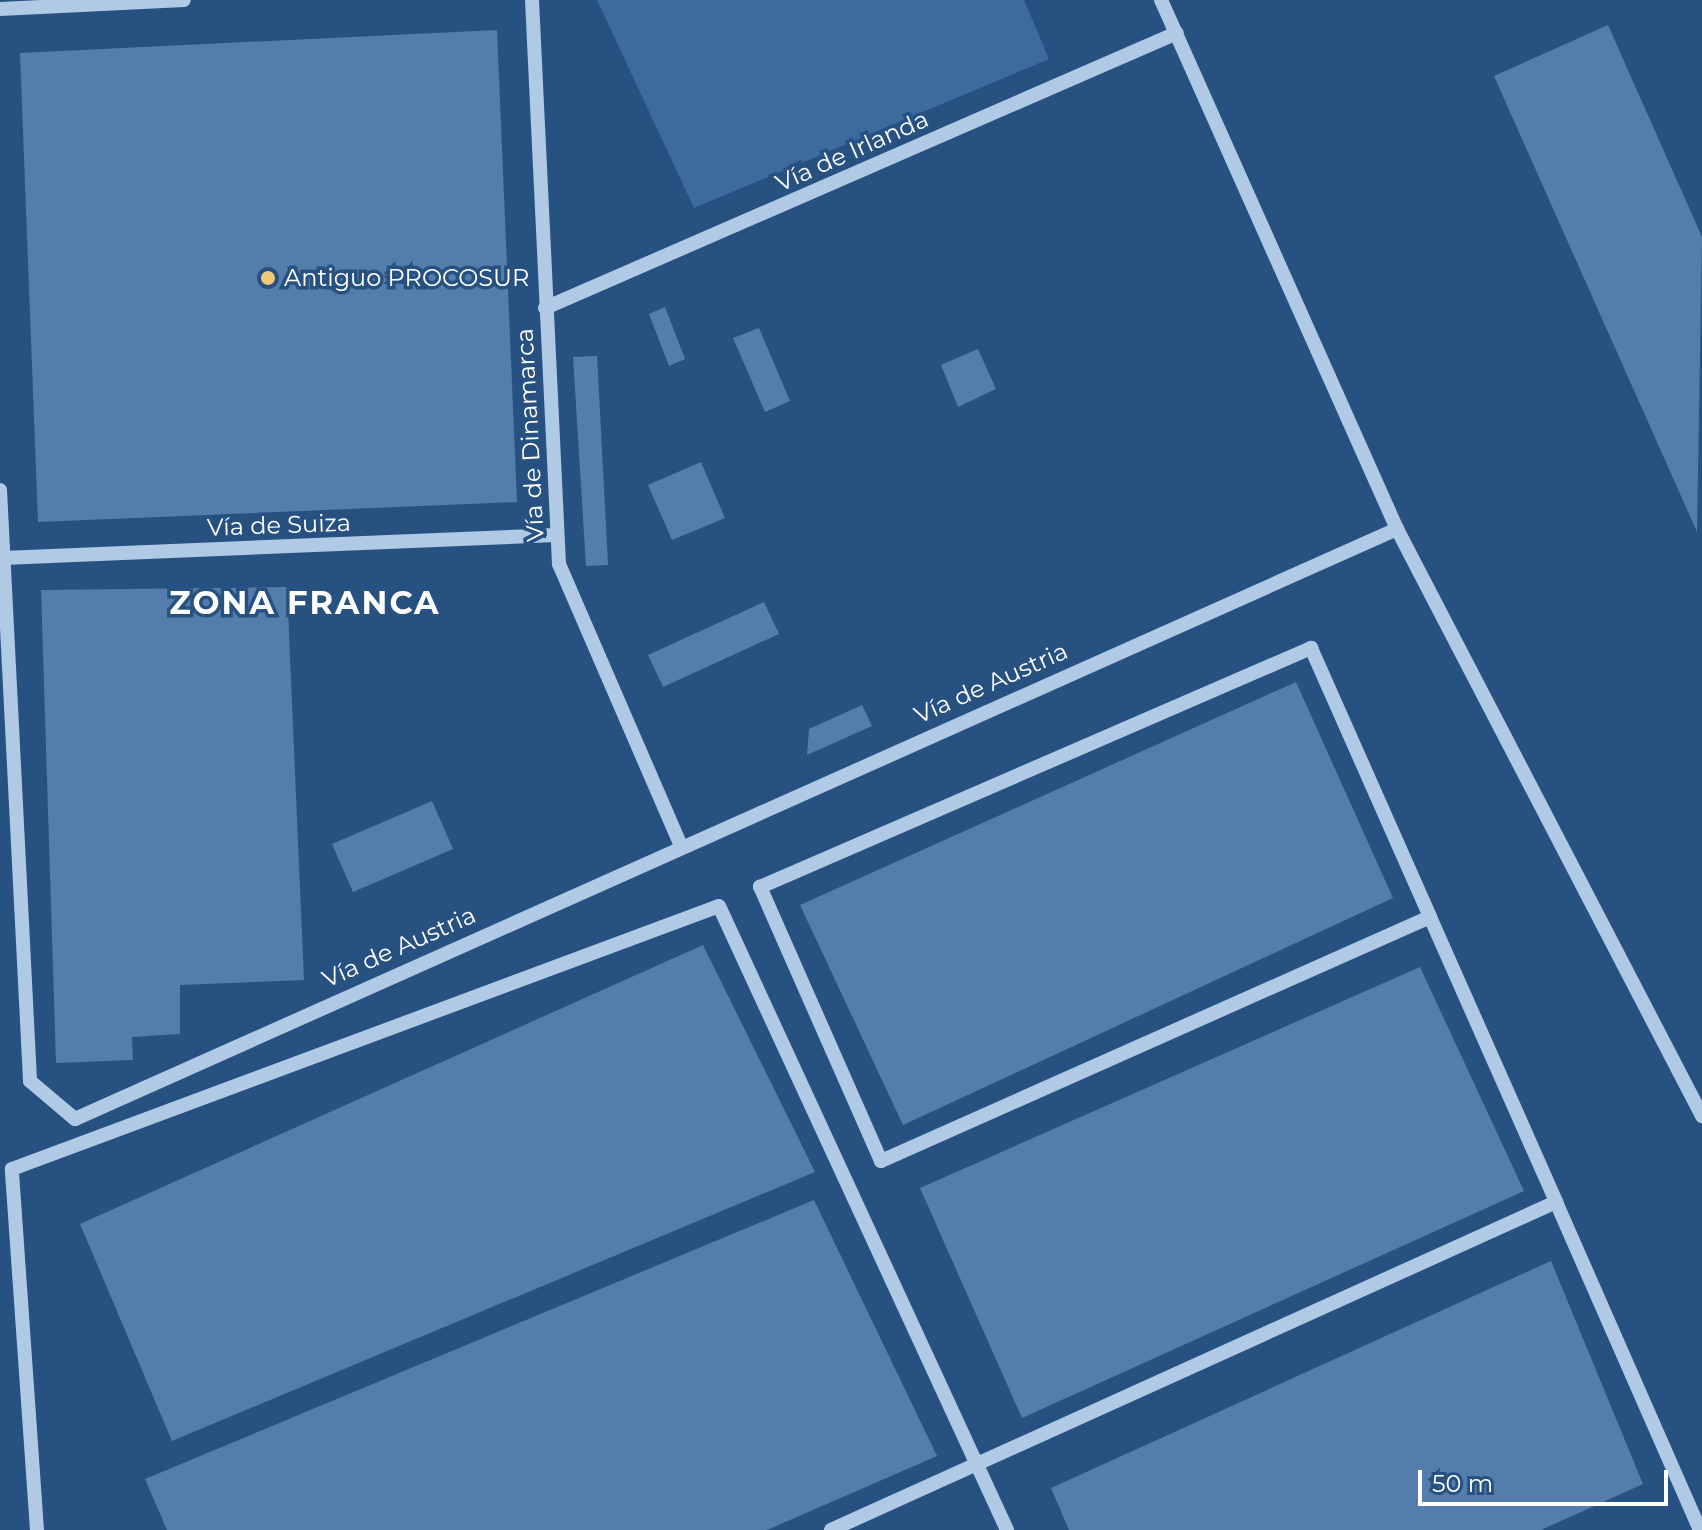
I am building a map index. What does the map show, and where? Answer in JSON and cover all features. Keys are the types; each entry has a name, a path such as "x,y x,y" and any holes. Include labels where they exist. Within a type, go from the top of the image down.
{"lane":[{"path":"0,9 184,0"},
{"name":"Vía de Dinamarca","path":"532,0 559,564 680,843"},
{"path":"1161,0 1397,529 1702,1116"},
{"name":"Vía de Irlanda","path":"545,308 1177,33"},
{"path":"0,490 3,558"},
{"name":"Vía de Austria","path":"3,558 30,1081 75,1119 680,843 1397,529"},
{"name":"Vía de Suiza","path":"3,558 556,535"},
{"path":"1430,917 881,1161 760,887 1311,648 1430,917 1556,1202 1700,1530"},
{"path":"37,1530 12,1169 719,906 1007,1530"},
{"path":"831,1530 1556,1202"}],"shaded area":[{"path":"597,0 1024,0 1049,59 694,208"}],"building":[{"path":"1608,25 1702,237 1697,532 1494,76"},
{"name":"Antiguo PROCOSUR","path":"497,30 517,502 38,522 20,53"},
{"path":"665,307 685,359 669,366 649,314"},
{"path":"759,328 790,401 765,412 733,338"},
{"path":"978,349 996,389 958,407 941,365"},
{"path":"597,356 608,565 586,566 573,357"},
{"path":"701,462 725,518 672,540 648,485"},
{"path":"287,587 304,980 180,985 180,1034 132,1037 133,1060 56,1063 41,590"},
{"path":"764,602 779,634 663,687 648,655"},
{"path":"1296,682 1393,898 903,1125 800,905"},
{"path":"862,705 872,726 807,755 809,729"},
{"path":"432,801 453,849 353,892 332,844"},
{"path":"703,945 815,1172 172,1441 80,1224"},
{"path":"1420,967 1524,1191 1022,1418 920,1188"},
{"path":"814,1200 937,1456 767,1530 167,1530 145,1479"},
{"path":"1551,1261 1643,1484 1541,1530 1069,1530 1051,1488"}],"place":[{"name":"Antiguo PROCOSUR","path":"268,278"}],"district":[{"name":"ZONA FRANCA","path":"305,603"}]}
